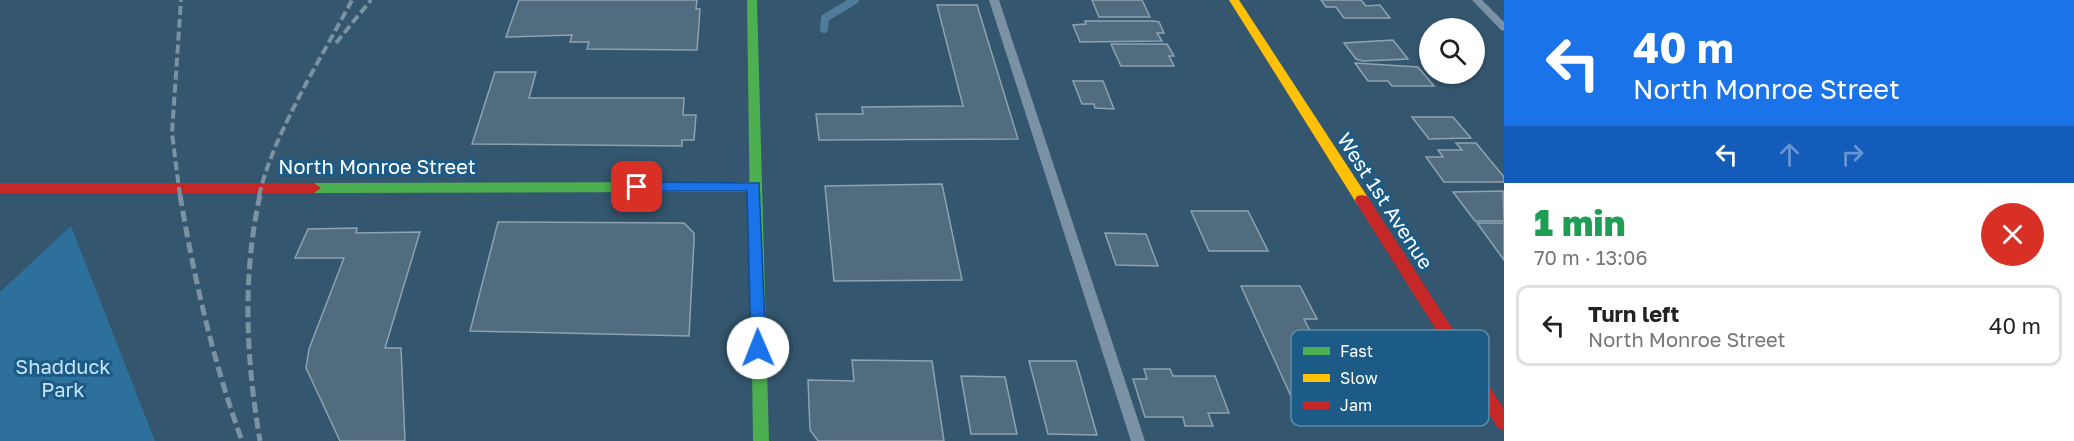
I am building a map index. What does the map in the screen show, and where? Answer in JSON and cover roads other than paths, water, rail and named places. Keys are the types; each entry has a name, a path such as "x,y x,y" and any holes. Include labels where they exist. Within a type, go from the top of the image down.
{"street":[{"path":"752,0 754,187 761,441"},
{"name":"West 1st Avenue","path":"1234,0 1445,330"},
{"name":"North Monroe Street","path":"0,188 754,187"},
{"name":"West 1st Avenue","path":"1489,400 1504,423"}],"lane":[{"path":"994,0 1138,441"},
{"path":"1477,0 1504,28"}],"waterway":[{"path":"824,29 825,18 855,0"}],"railway":[{"path":"180,196 172,133 181,0"},
{"path":"259,196 275,147 352,0"},
{"path":"336,43 371,0"},
{"path":"180,195 205,319 242,441"},
{"path":"260,195 250,256 248,287 249,348 260,441"}],"park label":[{"name":"Shadduck Park","path":"63,378"}]}
